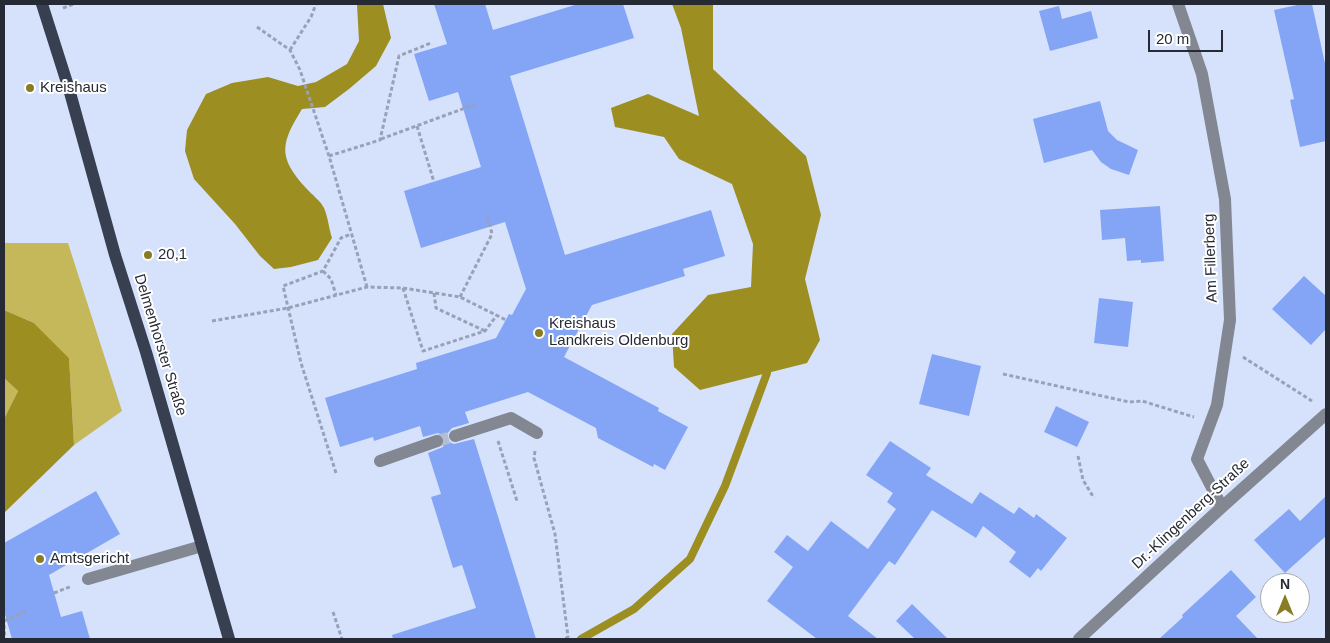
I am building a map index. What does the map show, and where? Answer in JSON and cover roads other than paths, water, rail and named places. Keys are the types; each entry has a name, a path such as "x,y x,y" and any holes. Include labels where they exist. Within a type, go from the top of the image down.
{"main road":[{"name":"Delmenhorster Straße","path":"42,4 70,89 115,255 146,352 229,639"}],"street":[{"name":"Am Fillerberg","path":"1178,4 1202,74 1225,199 1230,320 1218,405 1197,459 1222,507"},
{"name":"Dr.-Klingenberg-Straße","path":"1079,639 1222,507 1322,409"},
{"path":"456,436 511,418 537,433"},
{"path":"380,461 437,441"},
{"path":"88,580 202,546"}],"waterway":[{"path":"581,639 634,609 690,559 725,486 767,373"}],"tunnel":[{"path":"437,441 455,436"}],"place":[{"name":"Kreishaus","path":"30,88"},
{"name":"20,1","path":"148,255"},
{"name":"Kreishaus Landkreis Oldenburg","path":"539,333"},
{"name":"Amtsgericht","path":"40,559"}]}
